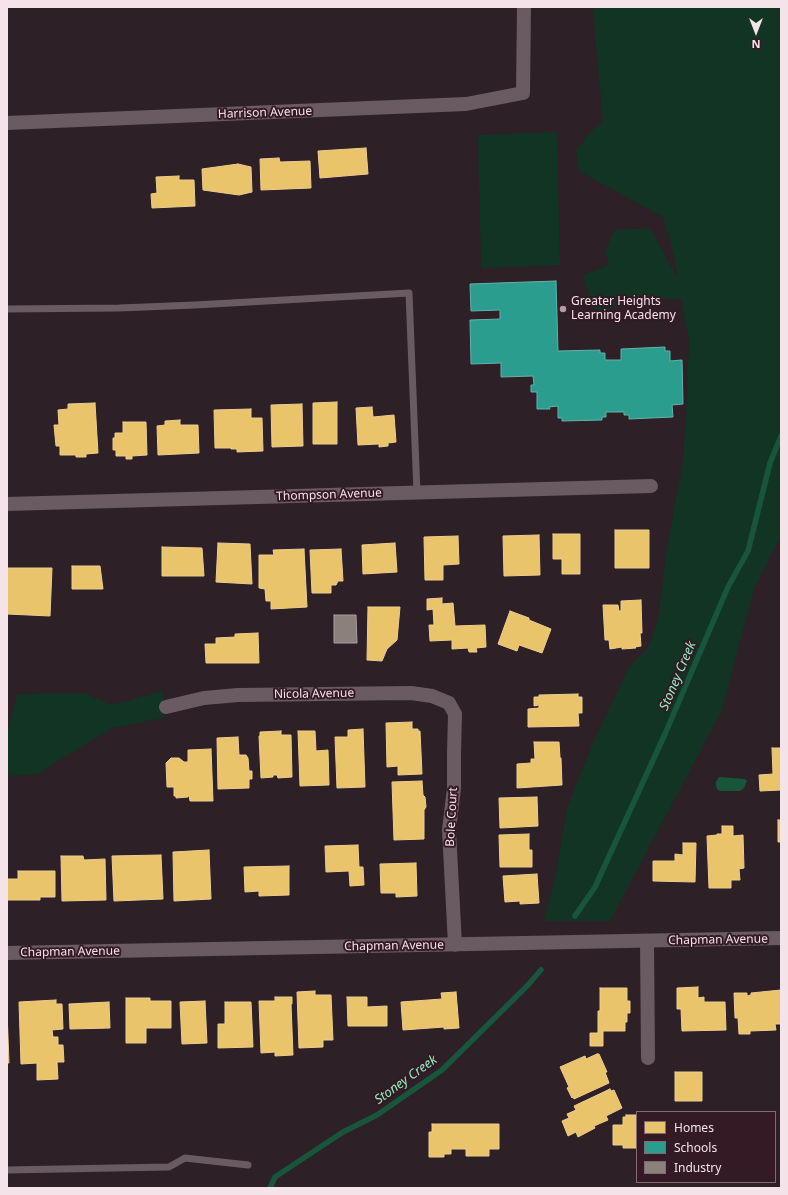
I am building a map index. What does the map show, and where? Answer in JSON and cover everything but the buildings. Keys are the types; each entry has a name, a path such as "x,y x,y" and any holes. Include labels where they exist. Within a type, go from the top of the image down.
{"street":[{"name":"Harrison Avenue","path":"7,123 466,104 523,93 524,7"},
{"name":"Thompson Avenue","path":"7,504 651,486"},
{"name":"Nicola Avenue","path":"166,707 204,698 238,695 411,693 432,696 449,703 455,714"},
{"name":"Bole Court","path":"455,714 454,788 449,830 455,945"},
{"name":"Chapman Avenue","path":"7,952 781,938"},
{"path":"647,941 648,1058"}],"lane":[{"path":"7,309 111,308 195,305 409,293 417,492"},
{"path":"7,1170 169,1167 185,1158 248,1165"}],"shaded area":[{"path":"594,7 781,7 781,535 754,589 722,710 610,921 544,921 556,873 567,808 594,741 629,667 648,648 658,620 668,542 683,462 687,393 689,341 681,299 646,298 595,313 583,275 609,265 605,251 614,230 650,228 678,279 674,255 663,217 579,171 576,151 590,132 603,122"},
{"path":"557,132 560,265 481,268 478,135"},
{"path":"163,691 163,718 112,728 37,774 7,776 7,733 17,694 85,693 112,705"},
{"path":"719,777 745,779 747,781 744,788 740,791 721,791 718,790 716,786 716,782"}],"waterway":[{"name":"Stoney Creek","path":"575,916 595,887 665,734 728,587 748,551 770,463 781,436"},
{"name":"Stoney Creek","path":"270,1188 275,1177 343,1132 377,1115 442,1070 527,986 541,970"}],"place":[{"name":"Greater Heights Learning Academy","path":"563,309"}]}
